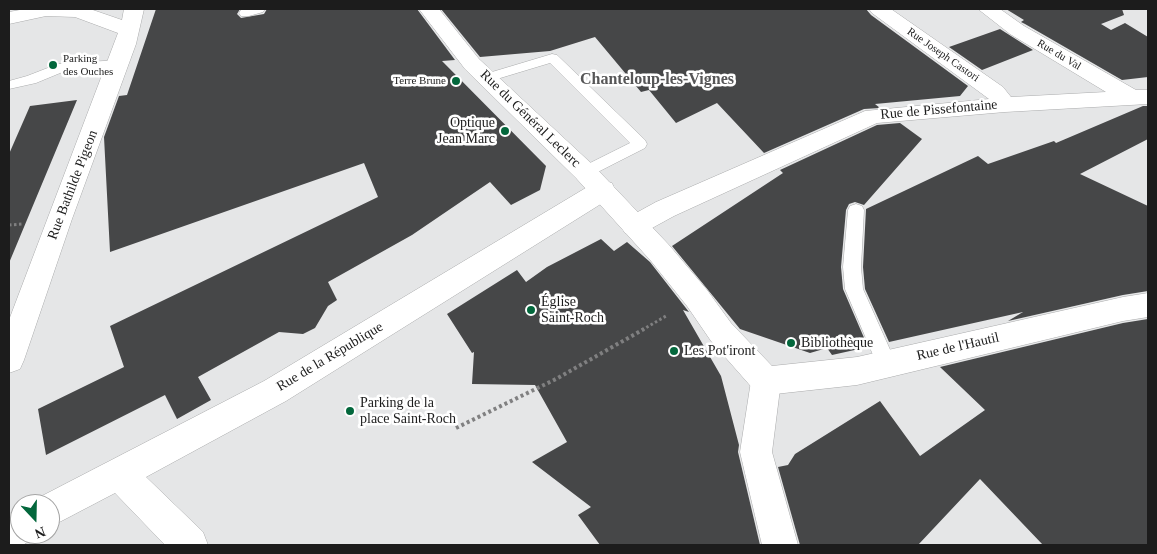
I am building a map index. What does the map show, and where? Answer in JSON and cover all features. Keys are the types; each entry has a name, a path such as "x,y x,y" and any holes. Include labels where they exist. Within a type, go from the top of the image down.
{"street":[{"name":"Rue Bathilde Pigeon","path":"9,360 59,219 119,64 134,9"},
{"name":"Rue du Général Leclerc","path":"429,9 472,64 594,181 660,253 697,298 721,332 766,381"},
{"name":"Rue Joseph Castori","path":"879,9 995,92 1005,105"},
{"name":"Rue du Val","path":"988,9 1017,30 1143,101"},
{"path":"9,18 48,10 78,11 129,30"},
{"name":"Rue de Pissefontaine","path":"634,226 665,209 872,116 1005,105 1143,101"},
{"name":"Rue de la République","path":"60,505 275,391 594,181"},
{"name":"Rue de l'Hautil","path":"766,381 857,371 1148,305"},
{"path":"766,381 756,452 780,545"},
{"path":"119,473 190,545"}],"lane":[{"path":"245,13 259,9"},
{"path":"487,78 552,58 640,144 594,181"},
{"path":"9,85 31,80 62,67 119,64"},
{"path":"856,210 852,267 854,289 886,363"}],"path":[{"path":"9,226 15,225"},
{"path":"456,428 556,379 697,298"}],"building":[{"path":"156,9 240,9 237,14 241,18 264,14 267,9 417,9 455,60 442,61 546,166 540,190 511,205 490,182 412,235 328,282 337,300 328,306 315,328 303,334 279,332 198,377 211,400 177,419 165,395 46,455 38,409 124,367 110,326 378,197 364,163 110,252 104,137 119,96 127,95"},
{"path":"441,9 866,9 871,15 968,86 960,96 875,104 880,108 864,109 764,153 717,103 676,123 649,90 641,92 595,37 550,51 480,57"},
{"path":"1006,9 1122,9 1124,15 1101,24 1111,30 1125,23 1148,37 1148,77 1122,80 1021,22 1024,20"},
{"path":"1000,29 1033,50 982,70 949,47"},
{"path":"77,100 9,263 9,154 30,106"},
{"path":"1143,106 1148,106 1148,139 1080,174 1148,206 1148,291 1008,321 1023,312 889,342 865,289 863,267 866,209 978,156 988,164 1054,141 1056,143"},
{"path":"900,123 922,139 864,205 855,202 849,204 846,210 841,267 843,289 868,347 832,355 827,348 810,353 740,329 672,246 783,173 780,170 877,125"},
{"path":"601,239 614,251 627,242 650,262 689,312 683,310 721,376 739,445 738,452 760,545 600,545 578,515 591,507 532,462 567,442 535,385 472,384 474,352 472,353 447,314 517,270 526,282 547,267"},
{"path":"1148,319 1148,545 1043,545 980,479 918,545 800,545 778,467 788,465 795,454 880,401 920,456 985,410 940,367 1123,323"}],"place":[{"name":"Parking des Ouches","path":"53,65"},
{"name":"Terre Brune","path":"456,81"},
{"name":"Optique Jean Marc","path":"505,131"},
{"name":"Église Saint-Roch","path":"531,310"},
{"name":"Bibliothèque","path":"791,343"},
{"name":"Les Pot'iront","path":"674,351"},
{"name":"Parking de la place Saint-Roch","path":"350,411"}],"district":[{"name":"Chanteloup-les-Vignes","path":"657,80"}]}
